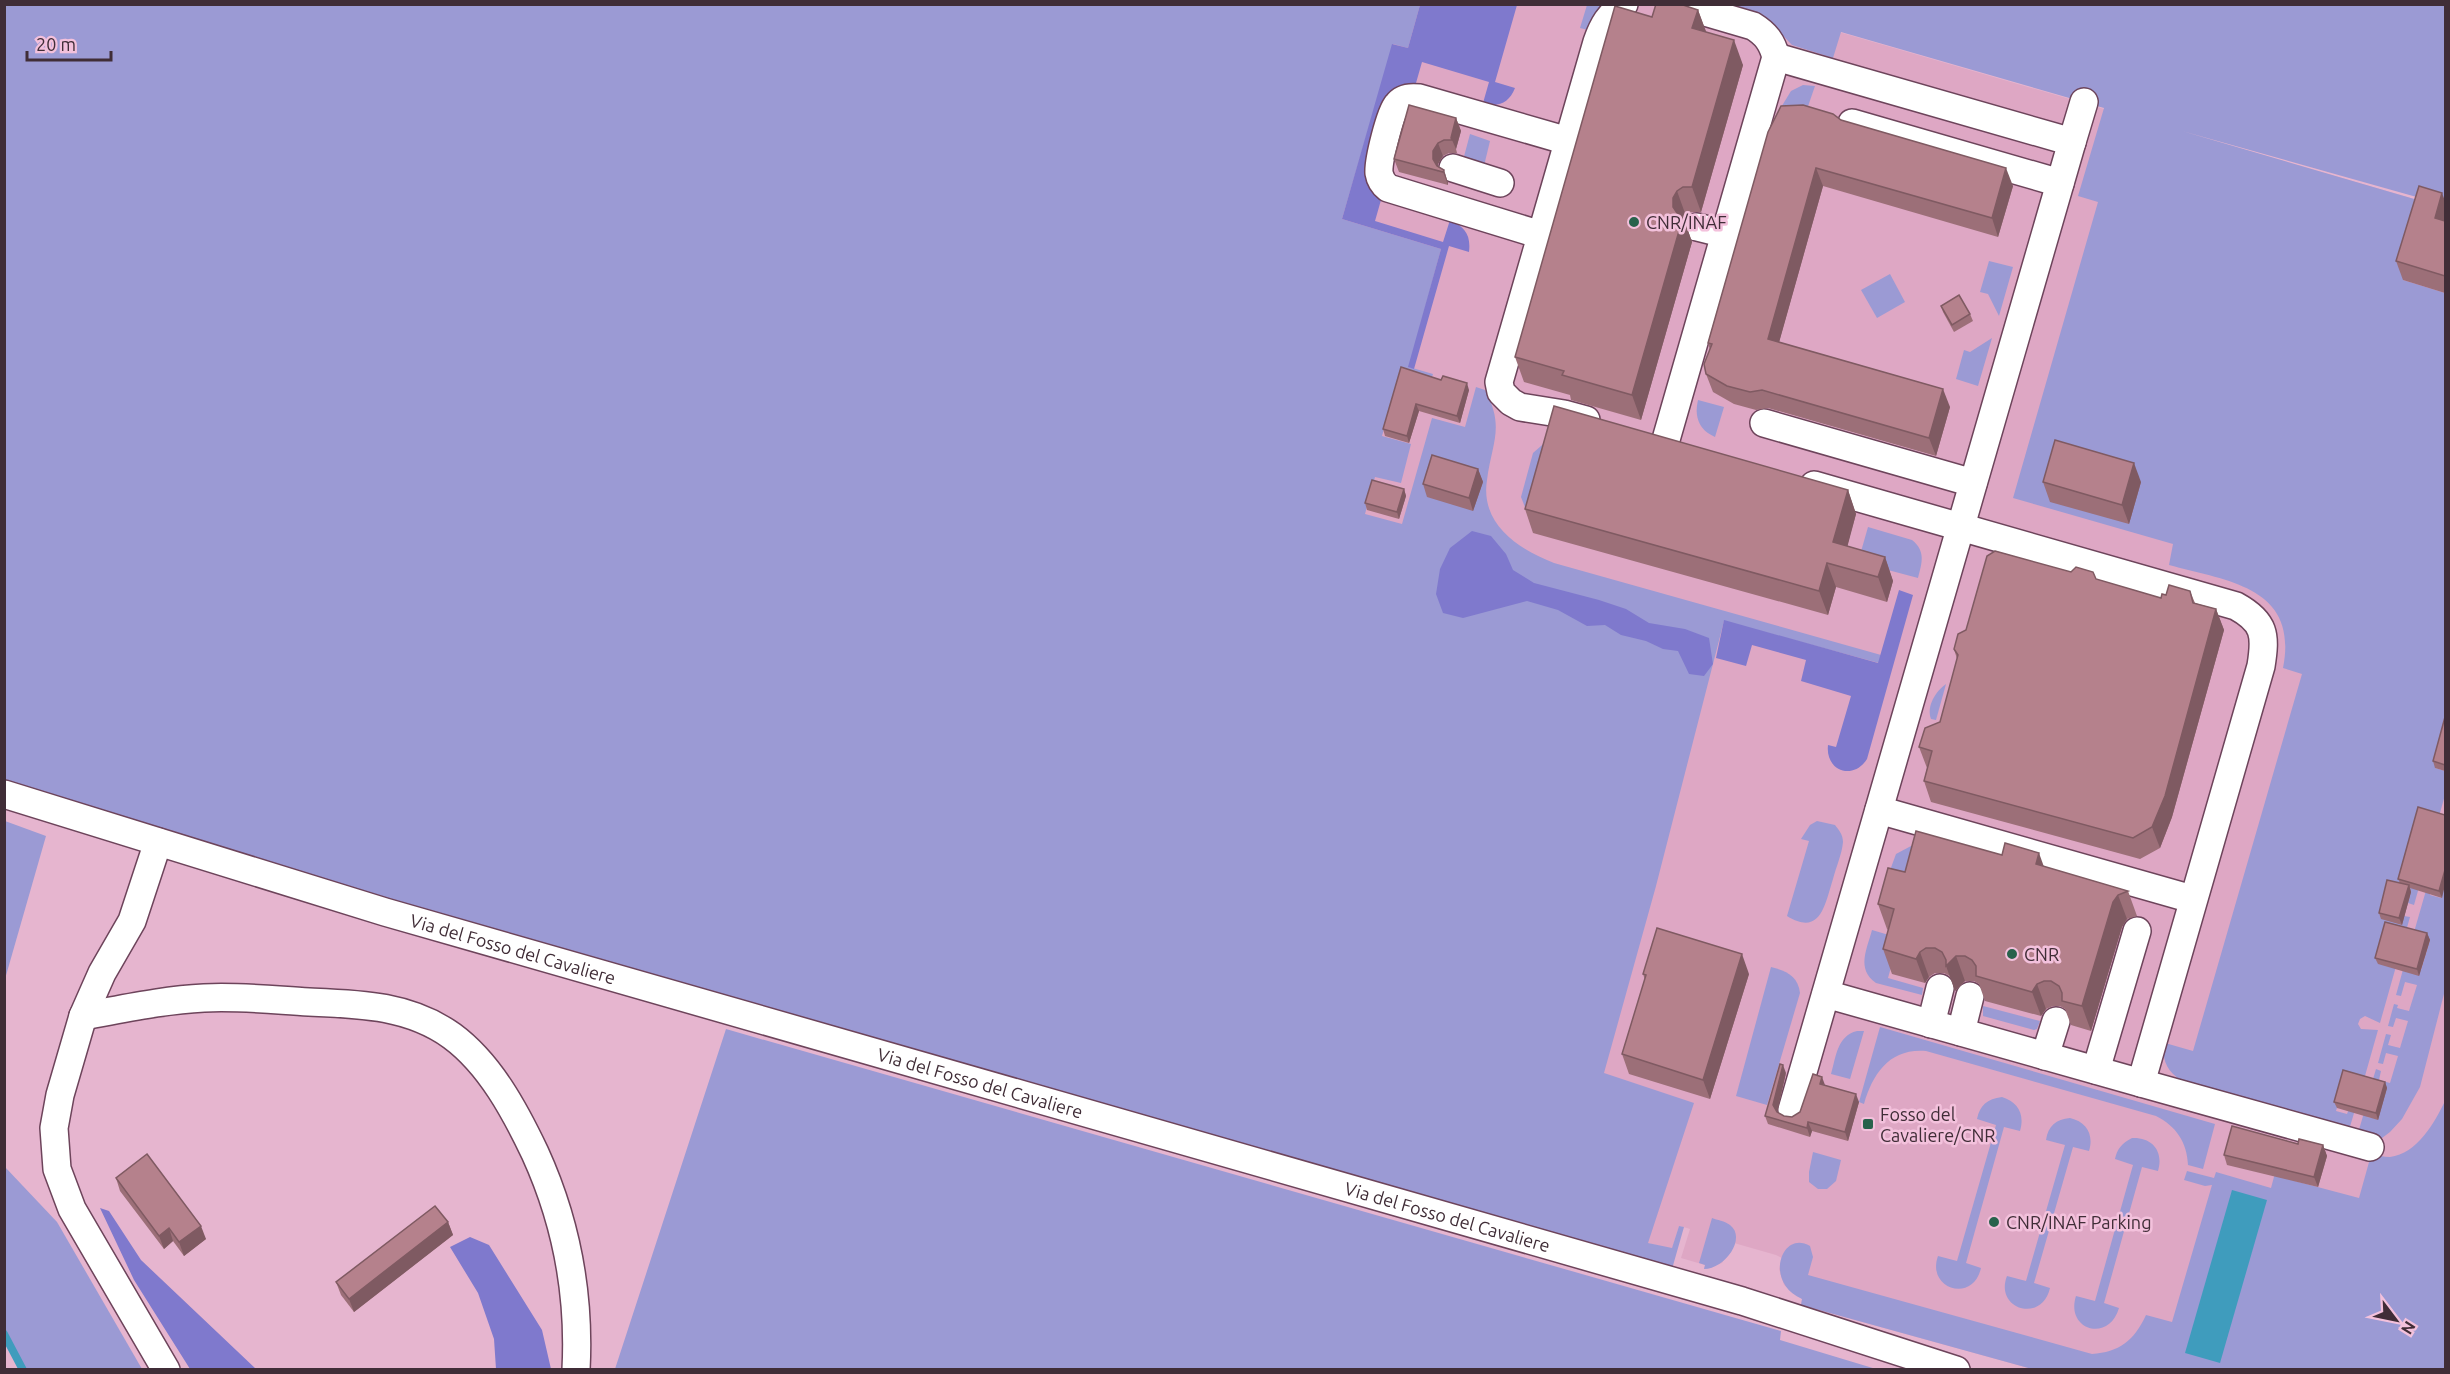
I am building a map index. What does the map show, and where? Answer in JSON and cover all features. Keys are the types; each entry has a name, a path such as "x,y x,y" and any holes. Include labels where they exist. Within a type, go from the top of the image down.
{"street":[{"path":"1609,426 1564,414 1520,407 1510,402 1501,392 1499,382 1603,25 1611,14 1624,4"},
{"path":"1665,443 1776,57 1772,44 1753,26 1678,4"},
{"path":"1776,57 2072,142"},
{"path":"1541,235 1388,188 1383,183 1379,168 1393,113 1397,104 1403,99 1419,98 1568,141"},
{"path":"1792,1110 2084,102"},
{"path":"1852,123 2060,183"},
{"path":"1453,168 1500,183"},
{"path":"1697,227 1725,234"},
{"path":"1764,423 1973,483"},
{"path":"1789,478 2236,606 2250,614 2260,625 2265,643 2261,666 2192,899 2141,1083"},
{"name":"Via del Fosso del Cavaliere","path":"4,794 385,912 1742,1301 1956,1370"},
{"path":"1879,810 2192,899"},
{"path":"158,842 132,921 102,973 83,1016 56,1112 54,1144 57,1169 84,1230 166,1370"},
{"path":"2096,1070 2137,931"},
{"path":"1931,1024 1940,988"},
{"path":"1826,994 2370,1147"},
{"path":"1961,1032 1970,996"},
{"path":"83,1016 155,1003 207,998 360,1004 406,1013 428,1022 453,1037 484,1068 506,1098 530,1142 551,1192 564,1235 574,1281 577,1331 576,1370"},
{"path":"2046,1056 2056,1021"}],"shaded area":[{"path":"4,5 1420,5 1408,48 1393,44 1342,219 1441,249 1409,367 1433,374 1431,380 1400,372 1382,436 1411,444 1401,483 1375,477 1365,514 1402,524 1432,418 1465,427 1476,387 1485,390 1491,403 1496,425 1487,480 1486,496 1489,510 1504,533 1527,550 1554,563 1881,655 1879,663 1724,621 1656,886 1604,1073 1694,1103 1648,1243 1672,1248 1679,1226 1684,1227 1672,1269 628,969 5,780"},
{"path":"1321,5 1746,5 2445,208 2445,1369 2032,1369 1801,1305 1802,1299 1784,1285 1779,1269 1782,1258 1776,1255 1734,1243 1722,1263 1704,1269 1705,1265 1681,1258 1690,1229 1687,1228 1679,1226 1672,1249 1648,1243 1022,1058"},
{"path":"1420,5 1517,5 1495,82 1515,88 1506,101 1493,105 1483,103 1489,82 1422,62 1416,83 1396,88 1387,96 1376,123 1366,170 1368,184 1381,200 1375,221 1443,242 1450,220 1466,232 1469,241 1469,252 1449,246 1414,369 1408,367 1441,249 1342,219 1392,44 1408,48"},
{"path":"1587,5 1601,5 1593,16 1588,30 1580,28"},
{"path":"1723,5 2445,5 2445,205 2182,131 2445,208 2403,280 2445,293 2446,733 2435,768 2445,771 2445,795 2414,905 2408,903 2410,891 2402,924 2404,916 2410,917 2380,1023 2365,1016 2358,1024 2361,1029 2378,1030 2359,1097 2346,1077 2336,1111 2347,1114 2352,1101 2357,1103 2349,1130 2185,1083 2171,1071 2164,1056 2165,1043 2193,1051 2302,674 2283,668 2285,641 2280,620 2270,604 2254,592 2214,576 2169,565 2173,544 2013,498 2098,202 2078,196 2104,108 1841,32 1833,58 1792,45 1767,19"},
{"path":"1803,85 1815,86 1805,115 1780,109 1791,91"},
{"path":"1470,134 1490,141 1483,170 1462,164"},
{"path":"1989,261 2013,267 1999,316 1988,294 1980,292"},
{"path":"1890,274 1905,302 1877,318 1861,290"},
{"path":"1992,338 1978,386 1956,379 1964,350 1970,352"},
{"path":"1698,400 1724,407 1715,437 1705,431 1699,422"},
{"path":"1558,431 1534,530 1521,497 1533,453"},
{"path":"1868,527 1912,540 1916,544 1922,558 1918,578 1858,562"},
{"path":"1472,531 1491,536 1506,554 1513,570 1534,583 1626,609 1649,623 1685,629 1709,638 1713,664 1704,676 1689,674 1678,651 1663,649 1646,641 1621,635 1605,625 1587,626 1558,610 1527,601 1463,618 1443,613 1436,594 1440,569 1450,548"},
{"path":"1899,590 1913,595 1867,759 1855,770 1841,770 1835,767 1828,754 1828,745 1836,747 1851,696 1801,681 1806,660 1752,645 1746,666 1716,658 1724,620 1878,663"},
{"path":"1946,684 1936,720 1931,719 1930,709 1933,699"},
{"path":"4,821 46,836 5,979"},
{"path":"1817,821 1835,825 1843,842 1824,907 1820,915 1807,923 1787,916 1809,841 1801,839 1810,825"},
{"path":"1911,846 1925,849 1912,892 1885,884 1896,854"},
{"path":"2429,880 2430,895 2441,898 2445,885 2445,990 2420,1087 2402,1119 2382,1138 2375,1138 2358,1133 2366,1106 2367,1117 2378,1119 2367,1099 2376,1069 2381,1071 2379,1080 2390,1083 2398,1056 2386,1053 2383,1064 2378,1063 2386,1034 2391,1035 2388,1045 2400,1048 2408,1021 2396,1018 2393,1027 2388,1026 2394,1004 2398,1005 2397,1008 2409,1011 2417,985 2405,982 2401,996 2396,995 2407,955 2410,967 2421,970 2430,940 2410,946"},
{"path":"1872,930 1899,938 1888,978 1923,988 1922,995 1876,983 1870,977 1866,971 1865,958"},
{"path":"1771,967 1782,970 1794,978 1800,993 1767,1105 1736,1096"},
{"path":"1983,1006 2040,1021 2037,1029 2034,1030 1983,1016"},
{"path":"1880,1027 2215,1124 2203,1169 2188,1165 2183,1142 2175,1130 2156,1116 1926,1051 1913,1051 1893,1058 1872,1082 1864,1104 1859,1102"},
{"path":"726,1029 1781,1331 1780,1340 1876,1369 615,1369"},
{"path":"1857,1031 1864,1031 1850,1079 1831,1074 1841,1042 1845,1037"},
{"path":"2002,1097 2016,1105 2019,1110 2022,1119 2020,1131 2004,1127 1966,1263 1981,1268 1976,1279 1969,1286 1961,1289 1952,1288 1944,1284 1939,1277 1936,1267 1938,1256 1957,1261 1996,1125 1977,1119 1978,1114 1982,1106 1992,1099"},
{"path":"2445,1101 2445,1369 2032,1369 1801,1305 1802,1299 1790,1291 1783,1281 1780,1270 1785,1251 1791,1245 1800,1243 1810,1246 1813,1257 1808,1275 2092,1354 2110,1351 2125,1344 2131,1338 2146,1315 2172,1322 2212,1185 2205,1186 2184,1180 2187,1171 2214,1178 2216,1172 2271,1188 2283,1143 2295,1181 2359,1198 2371,1155 2390,1157 2409,1150 2424,1136"},
{"path":"2070,1118 2081,1123 2088,1130 2091,1140 2089,1151 2073,1147 2034,1283 2050,1288 2045,1299 2038,1306 2029,1309 2021,1308 2007,1297 2005,1287 2007,1276 2026,1281 2065,1145 2046,1140 2047,1135 2054,1124"},
{"path":"2132,1138 2145,1140 2155,1147 2159,1157 2158,1171 2142,1167 2104,1303 2119,1308 2114,1319 2107,1326 2098,1329 2090,1328 2082,1324 2077,1317 2074,1308 2076,1296 2095,1301 2133,1165 2115,1159 2120,1147"},
{"path":"1813,1152 1841,1160 1836,1181 1827,1189 1818,1189 1809,1182"},
{"path":"5,1167 57,1222 142,1369 23,1369 5,1334"},
{"path":"2232,1190 2267,1200 2220,1363 2185,1353"},
{"path":"100,1208 109,1211 141,1260 256,1369 190,1369 134,1280"},
{"path":"1712,1218 1730,1225 1735,1231 1735,1245 1726,1259 1712,1268 1704,1269 1705,1265 1699,1263"},
{"path":"470,1237 489,1245 542,1330 551,1369 496,1369 494,1339 478,1293 450,1247"}],"building":[{"name":"CNR/INAF","path":"1656,4 1680,4 1698,10 1692,28 1734,40 1692,187 1683,187 1673,198 1673,207 1683,217 1632,395 1562,375 1564,371 1515,357 1615,6 1652,17"},
{"path":"1409,105 1456,118 1452,140 1438,143 1433,151 1433,159 1437,166 1444,170 1443,172 1394,159"},
{"path":"1803,105 1833,114 1841,120 2006,168 1992,218 1816,168 1768,339 1943,389 1929,438 1762,390 1750,392 1727,386 1706,374 1704,364 1712,344 1708,343 1768,132 1781,106"},
{"path":"2419,186 2442,193 2435,218 2445,221 2445,276 2396,261"},
{"path":"1959,295 1970,314 1952,325 1941,306"},
{"path":"1401,367 1441,380 1443,376 1467,383 1457,416 1416,404 1407,436 1383,429"},
{"path":"1554,406 1848,490 1833,542 1885,557 1878,577 1827,563 1819,591 1525,509"},
{"path":"2055,440 2134,463 2122,505 2043,482"},
{"path":"1432,455 1478,469 1469,498 1423,484"},
{"path":"1372,480 1404,489 1397,512 1365,503"},
{"path":"1995,551 2071,572 2076,567 2093,572 2096,579 2161,598 2162,594 2166,595 2169,585 2190,591 2193,603 2216,609 2165,796 2152,827 2133,838 1924,781 1932,751 1919,747 1925,728 1940,722 1958,655 1954,649 1958,634 1966,630 1987,556"},
{"path":"2445,717 2445,765 2433,761"},
{"path":"2418,807 2445,815 2445,870 2439,891 2398,879"},
{"name":"CNR","path":"1916,831 2002,855 2005,843 2039,853 2036,864 2128,891 2118,895 2113,902 2082,1006 2062,1001 2059,986 2051,981 2037,984 2032,992 1976,976 1976,966 1965,956 1956,956 1946,966 1942,952 1935,948 1926,948 1916,959 1883,949 1894,909 1878,904 1888,868 1905,872"},
{"path":"2387,880 2409,885 2399,918 2379,913"},
{"path":"2385,922 2427,933 2417,969 2375,958"},
{"path":"1657,928 1742,954 1703,1080 1622,1054 1646,975 1643,974"},
{"path":"1780,1064 1783,1065 1773,1105 1777,1112 1792,1117 1800,1112 1813,1074 1822,1077 1820,1084 1856,1094 1845,1132 1808,1122 1807,1128 1765,1116"},
{"path":"2343,1070 2385,1082 2376,1113 2334,1102"},
{"path":"2232,1126 2298,1144 2299,1139 2323,1145 2314,1177 2224,1155"},
{"path":"147,1154 201,1226 179,1242 169,1228 159,1236 116,1178"},
{"path":"435,1206 448,1222 349,1299 336,1282"}],"waterway":[{"path":"4,1334 23,1370"}],"place":[{"name":"CNR/INAF","path":"1634,222"},
{"name":"CNR","path":"2012,954"},
{"name":"Fosso del Cavaliere/CNR","path":"1868,1124"},
{"name":"CNR/INAF Parking","path":"1994,1222"}]}
